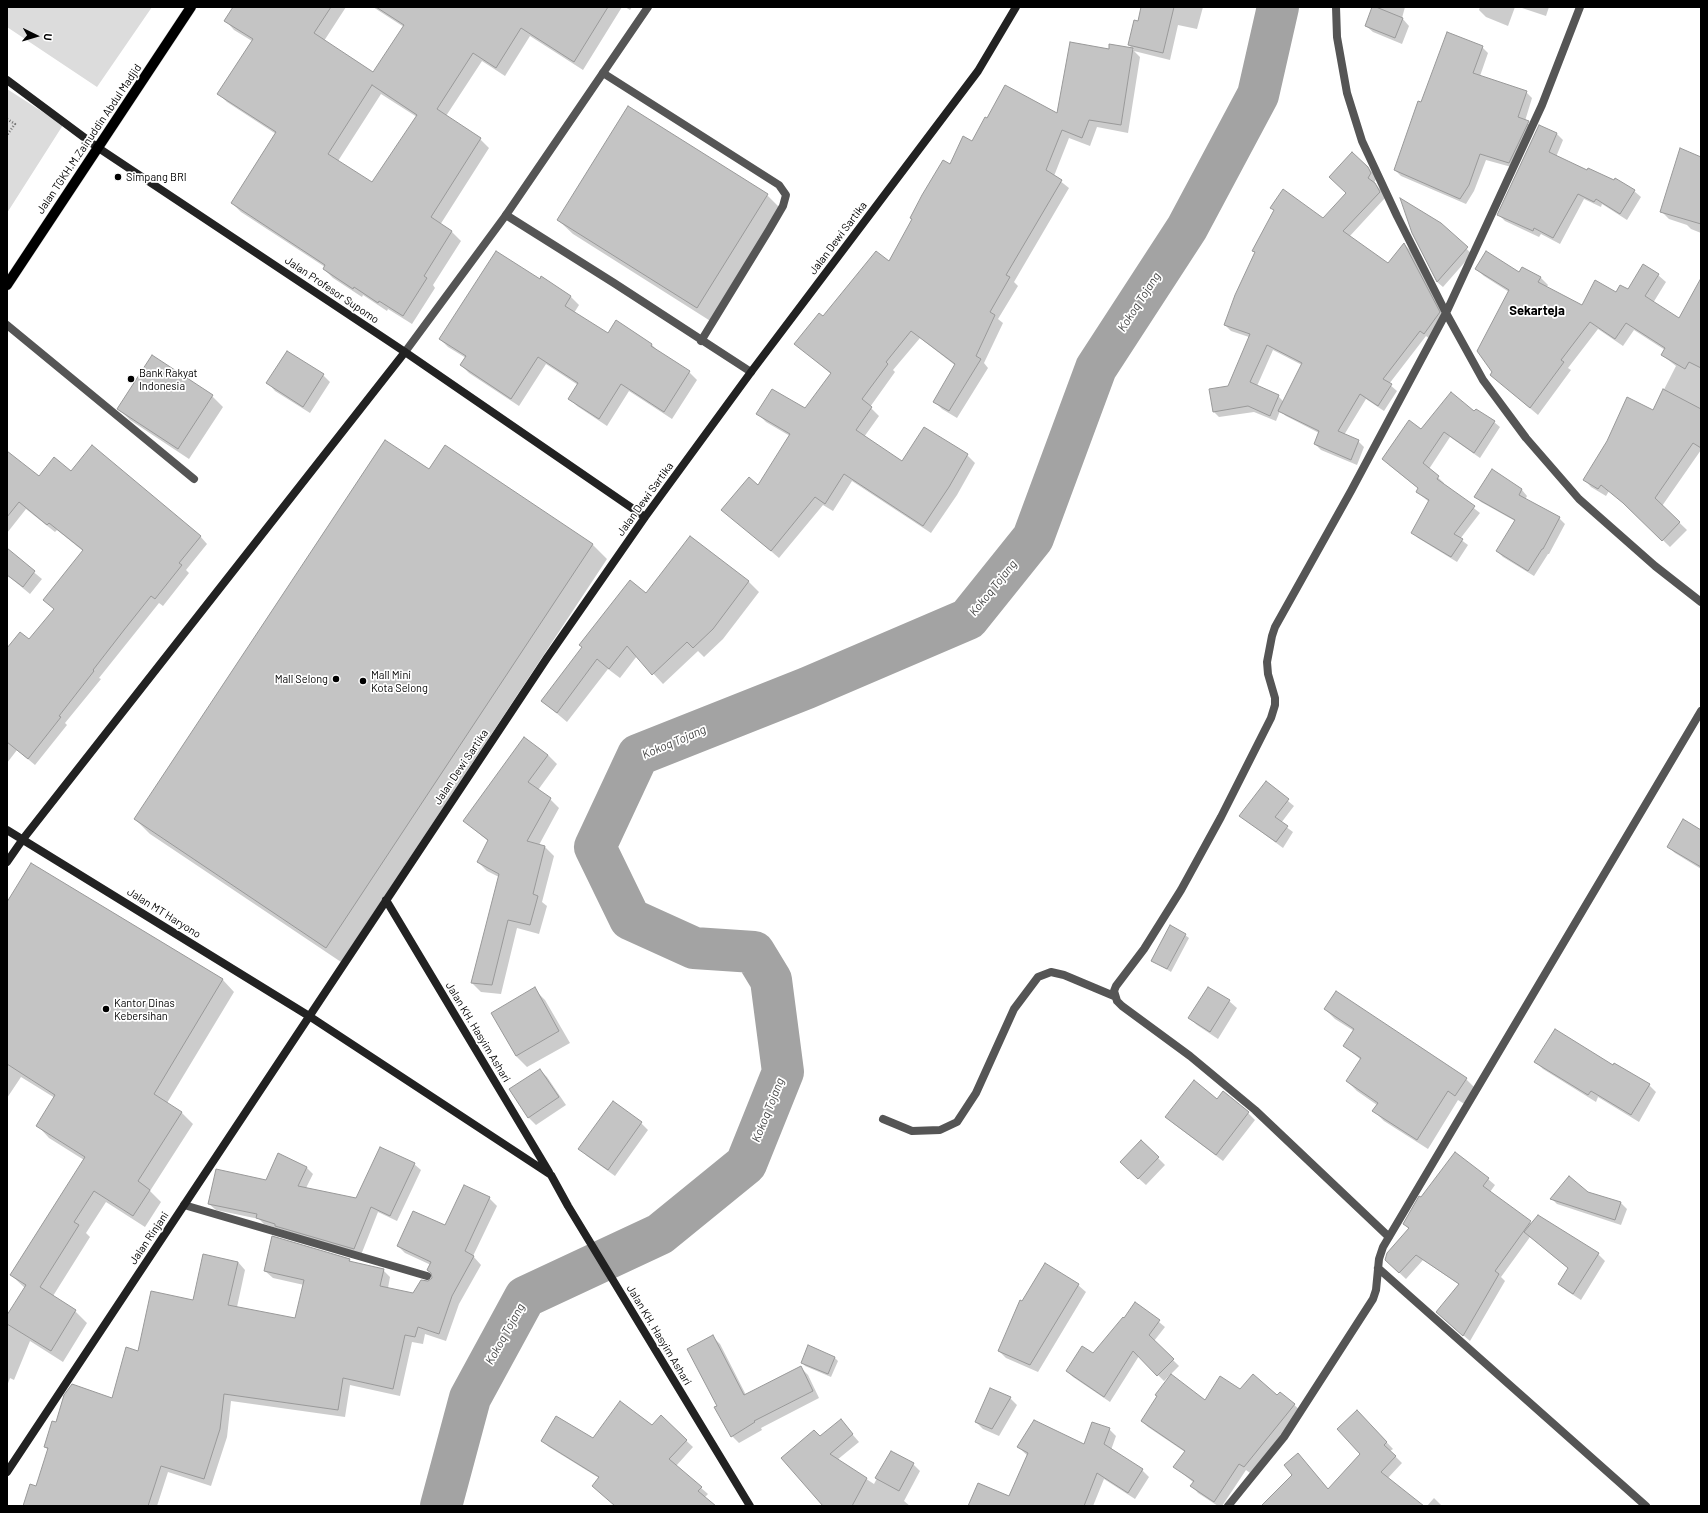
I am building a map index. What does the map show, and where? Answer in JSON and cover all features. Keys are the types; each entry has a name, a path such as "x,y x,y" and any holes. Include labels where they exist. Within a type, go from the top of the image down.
{"main road":[{"name":"Jalan TGKH.M.Zainuddin Abdul Madjid","path":"7,285 191,7"}],"street":[{"path":"7,862 23,839 405,352 506,215 648,7"},
{"name":"Jalan Dewi Sartika","path":"309,1016 542,665 645,517 751,372 974,76 1016,7"},
{"path":"1336,7 1337,37 1347,93 1362,141 1397,216 1446,313 1483,380 1526,438 1579,499 1655,566 1701,602"},
{"path":"1114,996 1116,986 1144,949 1181,890 1221,817 1271,718 1275,705 1275,698 1268,674 1267,662 1275,627 1351,491 1446,313 1542,105 1580,7"},
{"path":"603,73 779,185 786,195 783,206 701,341"},
{"name":"Jalan Profesor Supomo","path":"7,80 97,147 405,352 645,517"},
{"path":"506,215 751,372"},
{"path":"7,325 194,479"},
{"path":"1228,1506 1284,1436 1372,1299 1378,1283 1380,1254 1389,1237 1701,711"},
{"name":"Jalan MT Haryono","path":"7,830 309,1016"},
{"name":"Jalan KH. Hasyim Ashari","path":"386,900 622,1296 750,1506"},
{"path":"883,1119 912,1131 940,1130 957,1122 976,1093 1014,1009 1038,977 1051,972 1064,975 1114,996 1122,1006 1190,1056 1255,1110 1389,1237"},
{"name":"Jalan KH. Hasyim Ashari","path":"309,1016 551,1175"},
{"name":"Jalan Rinjani","path":"7,1472 309,1016"},
{"path":"184,1204 427,1276"},
{"path":"1378,1268 1646,1506"}],"path":[{"path":"7,119 15,124 7,135"}],"shaded area":[{"path":"7,7 152,7 97,87 7,27"},
{"path":"7,89 63,125 7,213"}],"building":[{"path":"233,7 331,7 314,33 373,72 404,25 376,7 608,7 574,62 521,28 496,68 473,53 437,109 481,138 431,217 452,231 424,276 427,278 403,316 379,301 378,303 354,287 353,289 323,269 325,265 231,203 276,132 217,94 253,39 224,21","holes":["372,85 417,115 372,182 328,154"]},
{"path":"1141,7 1174,7 1163,53 1128,45 1134,20 1138,21"},
{"path":"1372,7 1376,7 1403,18 1395,38 1365,26"},
{"path":"1447,32 1483,46 1473,73 1527,91 1518,117 1529,121 1509,163 1480,154 1469,185 1460,199 1394,170 1418,101 1421,102"},
{"path":"1070,42 1109,49 1109,44 1133,48 1121,125 1089,120 1082,138 1062,130 1046,170 1062,180 1006,275 1010,277 990,312 995,315 976,356 981,359 949,411 933,402 955,364 911,331 886,362 888,364 862,399 872,407 856,430 902,461 924,427 968,454 949,487 923,526 844,474 825,504 815,497 771,551 721,510 749,477 758,485 790,434 756,414 772,389 805,408 831,373 794,344 819,313 823,316 876,251 889,261 912,219 910,218 922,195 943,160 950,164 963,136 972,141 985,117 987,118 1005,85 1057,113"},
{"path":"628,106 768,194 697,308 557,220"},
{"path":"1539,125 1557,133 1549,152 1587,170 1588,168 1614,180 1615,178 1635,190 1620,214 1596,199 1594,202 1578,194 1553,238 1534,228 1533,231 1497,215"},
{"path":"1680,148 1701,157 1701,224 1660,212"},
{"path":"1352,152 1368,167 1371,173 1368,178 1375,183 1380,192 1343,231 1388,263 1404,243 1440,312 1424,334 1420,331 1383,379 1392,384 1378,406 1360,394 1338,431 1359,440 1351,460 1314,444 1319,431 1278,411 1302,363 1267,345 1250,382 1279,395 1270,416 1248,406 1213,412 1209,389 1228,386 1250,334 1224,325 1235,295 1255,252 1252,251 1274,210 1270,208 1283,189 1323,218 1346,193 1329,177"},
{"path":"1400,198 1441,223 1468,247 1437,282 1412,233"},
{"path":"496,251 540,279 541,276 571,296 565,306 608,333 616,320 652,344 651,346 690,371 664,412 621,384 599,419 568,399 578,383 538,357 511,399 460,365 466,356 439,339"},
{"path":"1486,251 1519,272 1522,267 1541,277 1538,282 1582,305 1595,280 1616,292 1620,285 1628,289 1643,264 1659,274 1645,296 1679,318 1701,278 1701,368 1689,362 1685,369 1661,355 1665,348 1626,323 1615,339 1590,322 1561,360 1564,362 1530,408 1490,375 1492,372 1477,351 1509,290 1475,269"},
{"path":"287,351 324,374 303,407 266,383"},
{"path":"152,355 213,395 178,449 117,409"},
{"path":"1663,389 1701,409 1701,448 1693,443 1655,498 1680,522 1662,541 1623,503 1601,485 1598,489 1583,480 1607,441 1627,397 1653,410"},
{"path":"1451,392 1474,411 1476,409 1495,421 1474,453 1444,432 1423,463 1439,476 1437,479 1475,506 1454,534 1463,539 1451,557 1411,533 1429,500 1416,492 1418,488 1382,459 1409,420 1421,429"},
{"name":"Mall Mini Kota Selong","path":"385,440 429,469 445,445 593,544 326,948 134,819"},
{"path":"92,445 201,536 179,563 182,565 155,599 151,596 124,630 59,716 61,717 28,759 7,742 7,648 20,632 29,639 54,609 43,600 83,550 49,523 47,525 19,502 7,517 7,451 39,476 54,457 71,471"},
{"path":"1492,469 1522,489 1519,495 1560,517 1543,549 1528,571 1496,551 1515,520 1474,497"},
{"path":"690,536 749,581 713,629 693,648 687,642 652,675 627,646 609,669 597,659 557,713 541,701 582,647 579,645 630,580 646,593"},
{"path":"7,548 35,571 23,587 7,575"},
{"path":"524,737 548,755 528,782 551,798 527,841 545,846 533,894 538,896 530,925 508,920 492,985 471,983 499,874 477,862 488,840 463,821"},
{"path":"1266,781 1289,799 1275,817 1288,826 1276,842 1239,816"},
{"path":"1683,819 1701,830 1701,867 1667,847"},
{"name":"Kantor Dinas Kebersihan","path":"31,863 223,979 154,1094 182,1112 138,1181 150,1190 133,1216 94,1191 74,1222 79,1225 40,1287 76,1310 51,1351 7,1324 7,1315 26,1285 10,1275 85,1157 36,1126 55,1095 7,1064 7,902"},
{"path":"1170,925 1186,934 1167,969 1151,961"},
{"path":"535,987 559,1031 516,1056 491,1013"},
{"path":"1208,987 1230,1000 1210,1032 1188,1018"},
{"path":"1336,991 1467,1078 1455,1096 1448,1091 1417,1140 1372,1111 1378,1103 1346,1081 1361,1058 1343,1046 1354,1029 1324,1009"},
{"path":"1555,1029 1613,1065 1614,1063 1650,1084 1631,1115 1591,1091 1588,1095 1534,1062"},
{"path":"540,1069 559,1097 528,1118 509,1089"},
{"path":"1194,1080 1217,1099 1223,1091 1249,1112 1216,1155 1165,1117"},
{"path":"613,1101 642,1122 608,1170 578,1149"},
{"path":"1141,1140 1159,1157 1138,1179 1120,1162"},
{"path":"380,1147 415,1163 390,1216 371,1207 354,1249 275,1226 275,1224 256,1218 257,1214 208,1204 216,1169 266,1180 278,1153 307,1167 298,1186 356,1198"},
{"path":"1455,1152 1489,1178 1483,1186 1531,1221 1495,1271 1499,1274 1463,1336 1436,1312 1459,1284 1416,1255 1399,1273 1385,1260 1387,1253 1409,1228 1403,1224 1419,1196 1421,1197"},
{"path":"1569,1176 1588,1192 1621,1202 1615,1220 1550,1199"},
{"path":"464,1185 490,1197 465,1251 474,1256 452,1296 439,1334 418,1327 415,1337 405,1335 393,1389 343,1378 338,1410 224,1394 220,1429 204,1479 161,1466 148,1506 23,1506 30,1484 36,1486 48,1448 44,1447 52,1421 56,1422 64,1395 72,1384 112,1398 126,1347 138,1351 151,1291 193,1300 203,1254 238,1262 228,1305 295,1318 304,1280 264,1271 272,1236 350,1259 349,1261 384,1269 380,1286 413,1293 421,1280 428,1281 432,1278 431,1273 427,1270 431,1262 397,1246 413,1211 445,1225"},
{"path":"1538,1215 1599,1253 1573,1294 1558,1284 1568,1268 1524,1232"},
{"path":"1045,1263 1079,1284 1030,1365 998,1351 1020,1300 1022,1301"},
{"path":"1135,1302 1160,1320 1149,1335 1174,1359 1157,1376 1133,1351 1104,1397 1066,1371 1082,1346 1093,1353 1123,1317 1124,1318"},
{"path":"713,1335 744,1395 801,1366 813,1391 754,1421 755,1422 731,1437 714,1407 717,1406 687,1349"},
{"path":"808,1345 835,1357 828,1374 801,1363"},
{"path":"1171,1374 1205,1400 1220,1376 1240,1389 1253,1374 1277,1395 1280,1392 1295,1404 1244,1467 1239,1464 1214,1502 1190,1486 1194,1481 1173,1467 1185,1451 1141,1421 1157,1396 1155,1395"},
{"path":"990,1388 1011,1397 992,1429 975,1422"},
{"path":"620,1401 652,1425 661,1415 687,1440 669,1459 702,1487 698,1491 716,1506 615,1506 592,1486 599,1477 541,1441 556,1416 593,1438"},
{"path":"1357,1410 1387,1442 1384,1445 1396,1456 1381,1472 1424,1506 1261,1506 1292,1475 1284,1465 1298,1453 1328,1489 1360,1454 1337,1429"},
{"path":"841,1419 853,1434 830,1454 867,1478 852,1506 823,1506 781,1458 814,1430 820,1436"},
{"path":"1034,1420 1084,1444 1092,1422 1110,1428 1104,1444 1143,1469 1128,1493 1097,1473 1084,1506 968,1506 978,1483 1009,1496 1028,1453 1017,1447"},
{"path":"891,1451 914,1463 899,1491 875,1478"}],"waterway":[{"name":"Kokoq Tojang","path":"441,1506 470,1398 525,1297 660,1234 746,1164 783,1072 771,980 754,952 694,948 630,919 595,847 638,755 807,688 968,619 1033,538 1096,368 1187,228 1258,95 1278,7"}],"place":[{"name":"Simpang BRI","path":"118,177"},
{"name":"Bank Rakyat Indonesia","path":"131,379"},
{"name":"Mall Selong","path":"336,679"},
{"name":"Mall Mini Kota Selong","path":"363,681"},
{"name":"Kantor Dinas Kebersihan","path":"106,1009"}],"district":[{"name":"Sekarteja","path":"1537,311"}]}
